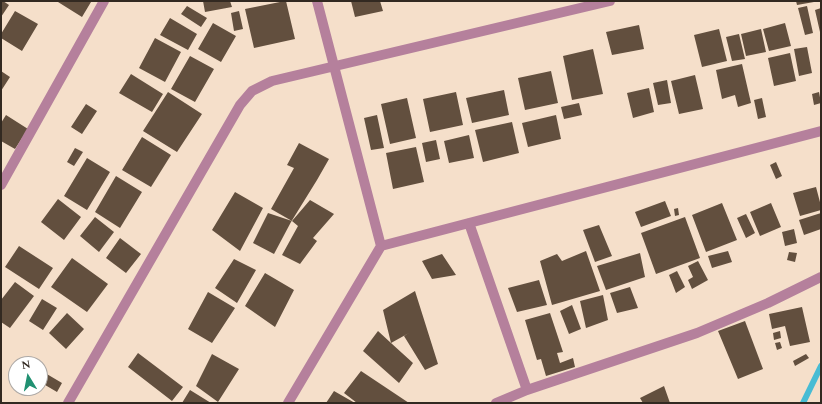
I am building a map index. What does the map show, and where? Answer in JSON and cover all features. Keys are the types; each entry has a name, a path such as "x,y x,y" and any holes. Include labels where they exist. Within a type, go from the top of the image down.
{"street":[{"path":"1,185 104,1"},
{"path":"316,1 381,246"},
{"path":"68,403 240,105 252,91 272,81 610,1"},
{"path":"288,403 381,246 821,131"},
{"path":"470,223 527,390"},
{"path":"496,403 527,390 697,333 821,277"}],"building":[{"path":"1,1 9,5 1,17"},
{"path":"203,1 230,1 232,7 205,12"},
{"path":"286,1 295,39 254,48 245,9"},
{"path":"351,1 380,1 383,11 355,17"},
{"path":"796,1 814,1 814,2 797,5"},
{"path":"58,2 91,2 82,17"},
{"path":"187,6 207,18 201,27 181,14"},
{"path":"807,6 813,33 805,35 798,8"},
{"path":"821,8 821,32 820,32 815,10"},
{"path":"15,11 38,24 22,51 1,38 1,34"},
{"path":"239,11 243,29 234,31 231,13"},
{"path":"170,18 197,34 188,50 160,35"},
{"path":"213,23 236,36 221,62 198,49"},
{"path":"785,23 791,46 769,51 763,29"},
{"path":"639,25 644,49 612,55 606,32"},
{"path":"719,29 727,61 702,67 694,35"},
{"path":"761,29 766,52 746,56 741,34"},
{"path":"739,34 745,59 732,61 726,37"},
{"path":"155,38 181,52 165,82 139,68"},
{"path":"807,47 812,73 799,76 794,49"},
{"path":"593,49 603,94 572,100 563,56"},
{"path":"790,53 796,81 774,86 768,58"},
{"path":"190,56 214,69 195,102 171,89"},
{"path":"742,64 751,103 738,107 735,95 722,99 716,70"},
{"path":"1,71 10,77 1,91"},
{"path":"551,71 558,103 525,110 518,78"},
{"path":"131,74 163,94 152,112 119,93"},
{"path":"695,75 703,109 679,114 671,81"},
{"path":"667,80 671,103 658,105 653,83"},
{"path":"649,88 654,112 633,118 627,93"},
{"path":"504,90 509,115 472,123 466,98"},
{"path":"168,92 202,114 177,152 143,131"},
{"path":"456,92 463,125 430,132 423,99"},
{"path":"819,92 821,103 814,105 812,94"},
{"path":"407,98 416,138 390,144 381,104"},
{"path":"762,98 766,117 758,119 754,100"},
{"path":"579,103 582,115 564,119 561,107"},
{"path":"86,104 97,111 82,134 71,127"},
{"path":"6,115 28,129 15,149 1,141 1,123"},
{"path":"377,115 384,148 371,150 364,118"},
{"path":"556,115 561,139 528,147 522,123"},
{"path":"512,122 519,153 483,162 475,130"},
{"path":"469,135 474,158 449,163 444,141"},
{"path":"142,137 171,155 151,187 122,170"},
{"path":"436,140 440,159 426,162 422,143"},
{"path":"299,143 329,159 292,221 271,209 294,168 287,165"},
{"path":"416,147 424,182 393,189 386,153"},
{"path":"75,148 83,152 74,166 67,162"},
{"path":"87,158 110,172 87,210 64,196"},
{"path":"776,162 782,176 776,179 770,165"},
{"path":"116,176 142,192 120,228 95,212"},
{"path":"816,187 821,210 800,216 793,193"},
{"path":"235,192 263,208 240,251 212,230"},
{"path":"58,199 81,217 64,240 41,222"},
{"path":"310,200 334,214 313,238 317,241 300,264 282,255 298,226 292,221"},
{"path":"665,201 671,216 641,227 635,212"},
{"path":"722,203 737,240 706,252 692,215"},
{"path":"771,203 781,227 760,236 750,212"},
{"path":"678,208 679,215 675,216 674,209"},
{"path":"268,213 292,221 274,254 253,243"},
{"path":"821,213 821,229 804,235 799,220"},
{"path":"746,214 755,233 746,238 737,218"},
{"path":"95,217 114,232 99,252 80,236"},
{"path":"685,217 700,258 656,274 641,233"},
{"path":"599,225 612,256 595,262 583,230"},
{"path":"794,229 797,243 785,246 782,232"},
{"path":"120,238 141,254 126,273 106,258"},
{"path":"19,246 53,268 39,289 5,267"},
{"path":"586,251 600,291 552,305 540,261 557,254 562,261"},
{"path":"728,251 732,262 712,268 708,256"},
{"path":"789,252 797,253 795,262 787,260"},
{"path":"640,253 645,277 606,290 597,266"},
{"path":"442,254 456,275 432,279 422,261"},
{"path":"72,258 108,284 87,312 51,287"},
{"path":"234,259 256,270 237,303 215,288"},
{"path":"698,261 708,280 692,289 688,280 693,277 688,266"},
{"path":"677,271 685,287 676,293 669,275"},
{"path":"265,273 294,290 275,327 245,306"},
{"path":"539,280 547,305 517,312 508,288"},
{"path":"15,282 34,296 10,328 1,322 1,300"},
{"path":"630,287 638,308 617,313 610,293"},
{"path":"415,291 438,364 425,370 404,336 409,333 391,343 383,310"},
{"path":"208,292 235,308 212,343 188,329"},
{"path":"603,295 608,320 586,328 580,301"},
{"path":"42,299 57,308 43,330 29,321"},
{"path":"572,305 581,329 569,334 560,311"},
{"path":"802,307 810,342 790,346 785,326 772,329 769,314"},
{"path":"67,313 84,329 66,349 49,333"},
{"path":"550,313 563,352 557,353 560,363 573,358 575,367 546,376 541,359 537,360 525,320"},
{"path":"745,321 763,369 738,379 718,331"},
{"path":"378,331 413,363 399,383 363,351"},
{"path":"780,331 781,338 774,340 773,333"},
{"path":"780,342 782,348 777,350 775,343"},
{"path":"138,353 183,387 172,401 128,367"},
{"path":"212,354 239,369 218,402 196,386"},
{"path":"806,354 809,358 795,366 793,361"},
{"path":"361,371 409,403 357,403 344,393"},
{"path":"48,375 62,383 57,392 48,387"},
{"path":"664,386 670,403 643,403 640,398"},
{"path":"190,390 211,403 182,403"},
{"path":"334,391 355,403 326,403"}],"waterway":[{"path":"803,403 821,366"}]}
